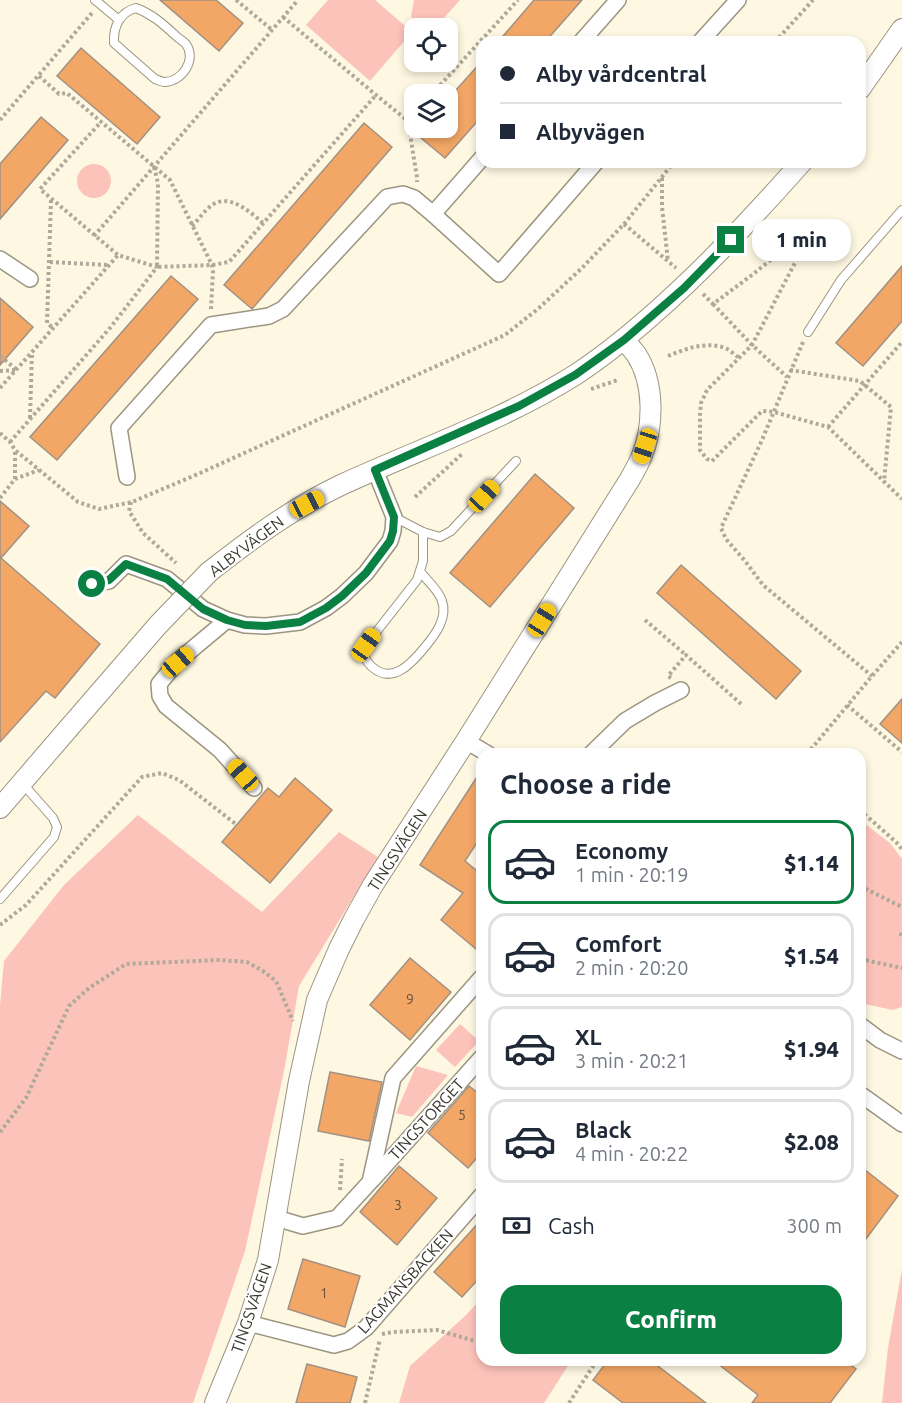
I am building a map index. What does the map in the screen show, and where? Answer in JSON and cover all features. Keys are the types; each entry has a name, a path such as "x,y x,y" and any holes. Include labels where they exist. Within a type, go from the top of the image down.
{"street":[{"path":"587,36 618,0"},
{"path":"705,36 738,0"},
{"path":"879,62 902,14"},
{"path":"866,80 902,29"},
{"path":"433,214 476,165"},
{"path":"127,477 119,428 211,325 269,316 283,309 387,197 404,194 414,198 499,274 591,168"},
{"name":"ALBYVÄGEN","path":"0,807 158,625 209,572 291,512 340,486 519,406 575,375 624,340 684,288 746,225 797,168"},
{"path":"0,259 30,279"},
{"name":"TINGSVÄGEN","path":"215,1403 248,1323 268,1260 299,1081 317,1000 339,949 373,885 466,741 641,458 649,435 651,407 648,385 637,356 624,340"},
{"path":"92,584 109,580 126,564 167,579 203,609 227,620 245,625 266,626 300,622 342,596 366,573 390,541 394,517 375,470"},
{"path":"227,620 178,662 159,684 160,696 166,706 220,750 254,788"},
{"path":"597,748 625,721 681,690"},
{"path":"466,741 478,748"},
{"name":"TINGSTORGET","path":"370,1182 393,1078 476,984"},
{"path":"866,1029 880,1040 902,1051"},
{"name":"TINGSTORGET","path":"276,1218 303,1226 338,1218 476,1064"},
{"path":"866,1098 902,1124"},
{"name":"LAGMANSBACKEN","path":"248,1323 334,1345 348,1341 366,1328 476,1202"}],"lane":[{"path":"98,2 118,20"},
{"path":"136,8 159,21 187,45 188,66 183,74 174,80 163,82 155,79 114,43 114,31 118,20 136,8"},
{"path":"808,332 841,280 902,210"},
{"path":"394,517 423,532 440,537 451,531 516,461"},
{"path":"420,571 443,601 442,619 435,634 411,663 404,669 393,673 383,673 367,662 363,653 366,645 417,580 423,561 423,532"},
{"path":"0,899 54,837 57,827 53,818 22,783"}],"path":[{"path":"236,0 271,29"},
{"path":"94,236 298,0"},
{"path":"485,36 518,0"},
{"path":"780,36 813,0"},
{"path":"0,120 39,76 98,2"},
{"path":"283,17 404,118"},
{"path":"441,84 476,46"},
{"path":"39,76 59,94 67,93 170,180 212,265 211,325"},
{"path":"101,122 40,189 118,255 157,267 212,265 229,262 376,95"},
{"path":"411,138 417,178 414,198"},
{"path":"10,442 110,328 157,267 158,183 154,167"},
{"path":"0,433 15,450 78,502 99,509 132,502 312,424 505,335 539,308 582,268 624,224 669,168"},
{"path":"662,177 662,207 668,261"},
{"path":"51,199 47,323 53,328"},
{"path":"192,226 212,206 225,202 235,203 263,223"},
{"path":"624,224 677,269"},
{"path":"713,304 788,246 795,249 797,259 752,345 707,390 701,403 700,450 707,459 712,460 762,411 774,412 828,427 902,499"},
{"path":"0,388 118,255"},
{"path":"50,262 108,265"},
{"path":"700,291 752,345 787,377"},
{"path":"808,332 721,528 726,539 763,585 872,676"},
{"path":"828,427 902,342"},
{"path":"668,356 689,348 703,346 724,347 739,357"},
{"path":"30,418 32,352"},
{"path":"0,356 16,370"},
{"path":"0,371 16,370"},
{"path":"790,370 860,381 891,407 884,482"},
{"path":"15,450 15,479"},
{"path":"0,498 15,479 39,471"},
{"path":"132,502 129,511 143,533 182,568"},
{"path":"645,620 741,704"},
{"path":"812,748 902,642"},
{"path":"681,690 668,676 686,655"},
{"path":"847,705 902,752"},
{"path":"0,925 26,904 142,777 162,773 179,780 237,825"},
{"path":"866,815 902,849"},
{"path":"896,842 902,840"},
{"path":"866,889 902,907"},
{"path":"0,1132 26,1098 69,1006 89,988 126,964 219,960 247,962 276,981 296,1027"},
{"path":"866,960 902,968"},
{"path":"393,1332 436,1330 476,1341"},
{"path":"365,1403 380,1335"},
{"path":"569,1403 593,1366"}],"shaded area":[{"path":"328,0 375,0 404,25 404,41 370,81 306,25"},
{"path":"414,0 460,0 444,18 411,17"},
{"path":"94,164 106,169 111,181 106,193 94,198 82,193 77,181 82,169"},
{"path":"138,815 262,912 339,832 378,857 299,986 284,1071 245,1251 193,1403 0,1403 0,1005 4,961 64,885"},
{"path":"866,825 890,843 902,859 902,1007 893,1010 866,1004"},
{"path":"460,1024 476,1038 476,1044 455,1067 436,1050"},
{"path":"416,1066 448,1075 412,1117 396,1113"},
{"path":"902,1269 902,1403 882,1403 888,1348"},
{"path":"476,1304 476,1366 568,1366 544,1403 399,1403 410,1366"}],"building":[{"path":"160,0 216,0 243,23 219,51"},
{"path":"534,0 582,0 550,36 503,36"},
{"path":"81,48 160,117 137,144 57,76"},
{"path":"476,68 476,123 445,158 421,138 458,138 458,88"},
{"path":"41,117 68,140 0,219 0,164"},
{"path":"364,123 392,147 252,309 224,285"},
{"path":"902,266 902,321 863,366 836,343"},
{"path":"171,276 198,299 57,460 30,437"},
{"path":"0,298 33,327 0,365"},
{"path":"535,474 574,508 490,607 450,573"},
{"path":"0,501 29,526 1,558 100,644 55,698 46,691 0,742"},
{"path":"681,565 801,671 776,699 657,593"},
{"path":"902,699 902,743 880,724"},
{"path":"295,778 332,810 270,883 222,842 268,788 279,797"},
{"path":"476,778 476,844 465,861 476,870 476,949 441,920 463,893 420,865"},
{"path":"410,958 451,992 410,1040 370,1005"},
{"path":"330,1072 382,1082 369,1141 318,1131"},
{"path":"469,1086 476,1091 476,1159 468,1168 428,1133"},
{"path":"399,1166 437,1198 397,1245 360,1212"},
{"path":"866,1171 898,1196 866,1239"},
{"path":"476,1226 476,1282 462,1297 434,1272"},
{"path":"303,1259 360,1276 345,1327 288,1309"},
{"path":"307,1364 357,1377 350,1403 296,1403"},
{"path":"604,1366 658,1366 706,1403 623,1403 593,1380"},
{"path":"721,1366 852,1366 856,1369 830,1403 752,1403 758,1395"}],"route":[{"path":"92,584 109,580 126,564 167,579 203,609 227,620 245,625 266,626 300,622 342,596 366,573 390,541 394,517 375,470 519,406 575,375 624,340 684,288 731,240"}]}
